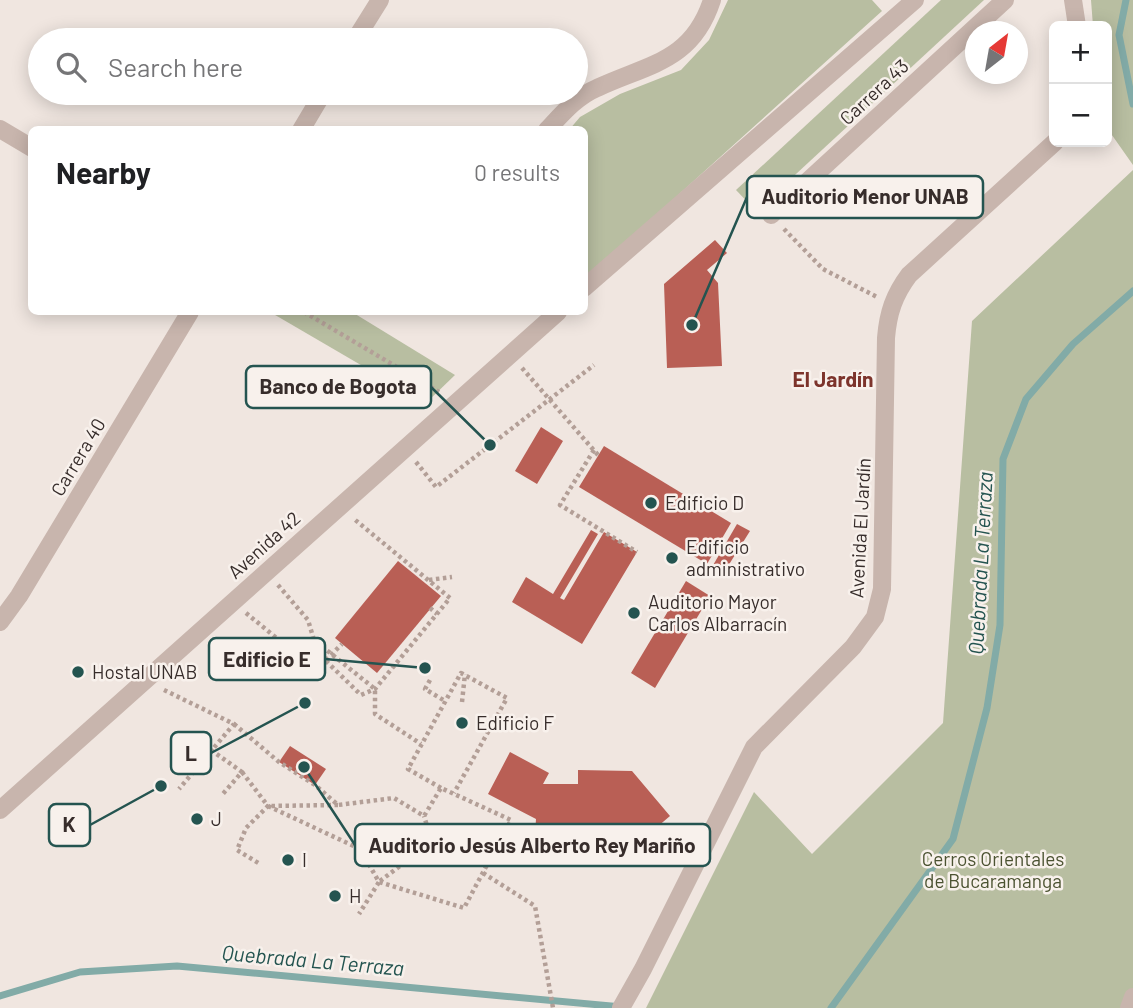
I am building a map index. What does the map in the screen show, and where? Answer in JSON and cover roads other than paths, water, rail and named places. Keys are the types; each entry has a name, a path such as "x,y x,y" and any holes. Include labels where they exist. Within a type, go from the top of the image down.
{"street":[{"path":"362,28 380,0"},
{"path":"588,93 660,64 678,52 695,34 712,0"},
{"path":"588,285 915,0"},
{"name":"Carrera 43","path":"771,215 1005,0"},
{"path":"1073,0 1075,21"},
{"path":"303,126 316,105"},
{"path":"551,126 570,105"},
{"path":"0,129 28,146"},
{"name":"Avenida El Jardín","path":"625,1001 754,747 853,647 875,617 882,589 886,338 891,304 909,275 1050,147"},
{"name":"Carrera 40","path":"0,622 19,596 188,315"},
{"name":"Avenida 42","path":"0,810 554,315"},
{"path":"1129,1008 1133,998"}],"waterway":[{"name":"Quebrada La Terraza","path":"1126,0 1119,35 1133,104"},
{"name":"Quebrada La Terraza","path":"831,1008 953,839 987,708 1000,625 1003,459 1026,399 1073,344 1133,291"},
{"name":"Quebrada La Terraza","path":"0,996 80,972 177,966 622,1007"}],"place":[{"name":"Auditorio Menor UNAB","path":"692,325"},
{"name":"Banco de Bogota","path":"490,445"},
{"name":"Edificio D","path":"651,503"},
{"name":"Edificio administrativo","path":"672,558"},
{"name":"Auditorio Mayor Carlos Albarracín","path":"634,613"},
{"name":"Edificio E","path":"425,668"},
{"name":"Hostal UNAB","path":"78,672"},
{"name":"L","path":"305,703"},
{"name":"Edificio F","path":"462,723"},
{"name":"Auditorio Jesús Alberto Rey Mariño","path":"304,767"},
{"name":"K","path":"161,786"},
{"name":"J","path":"197,819"},
{"name":"I","path":"288,860"},
{"name":"H","path":"335,896"}],"district":[{"name":"El Jardín","path":"833,380"}],"park label":[{"name":"Cerros Orientales de Bucaramanga","path":"993,870"}]}
